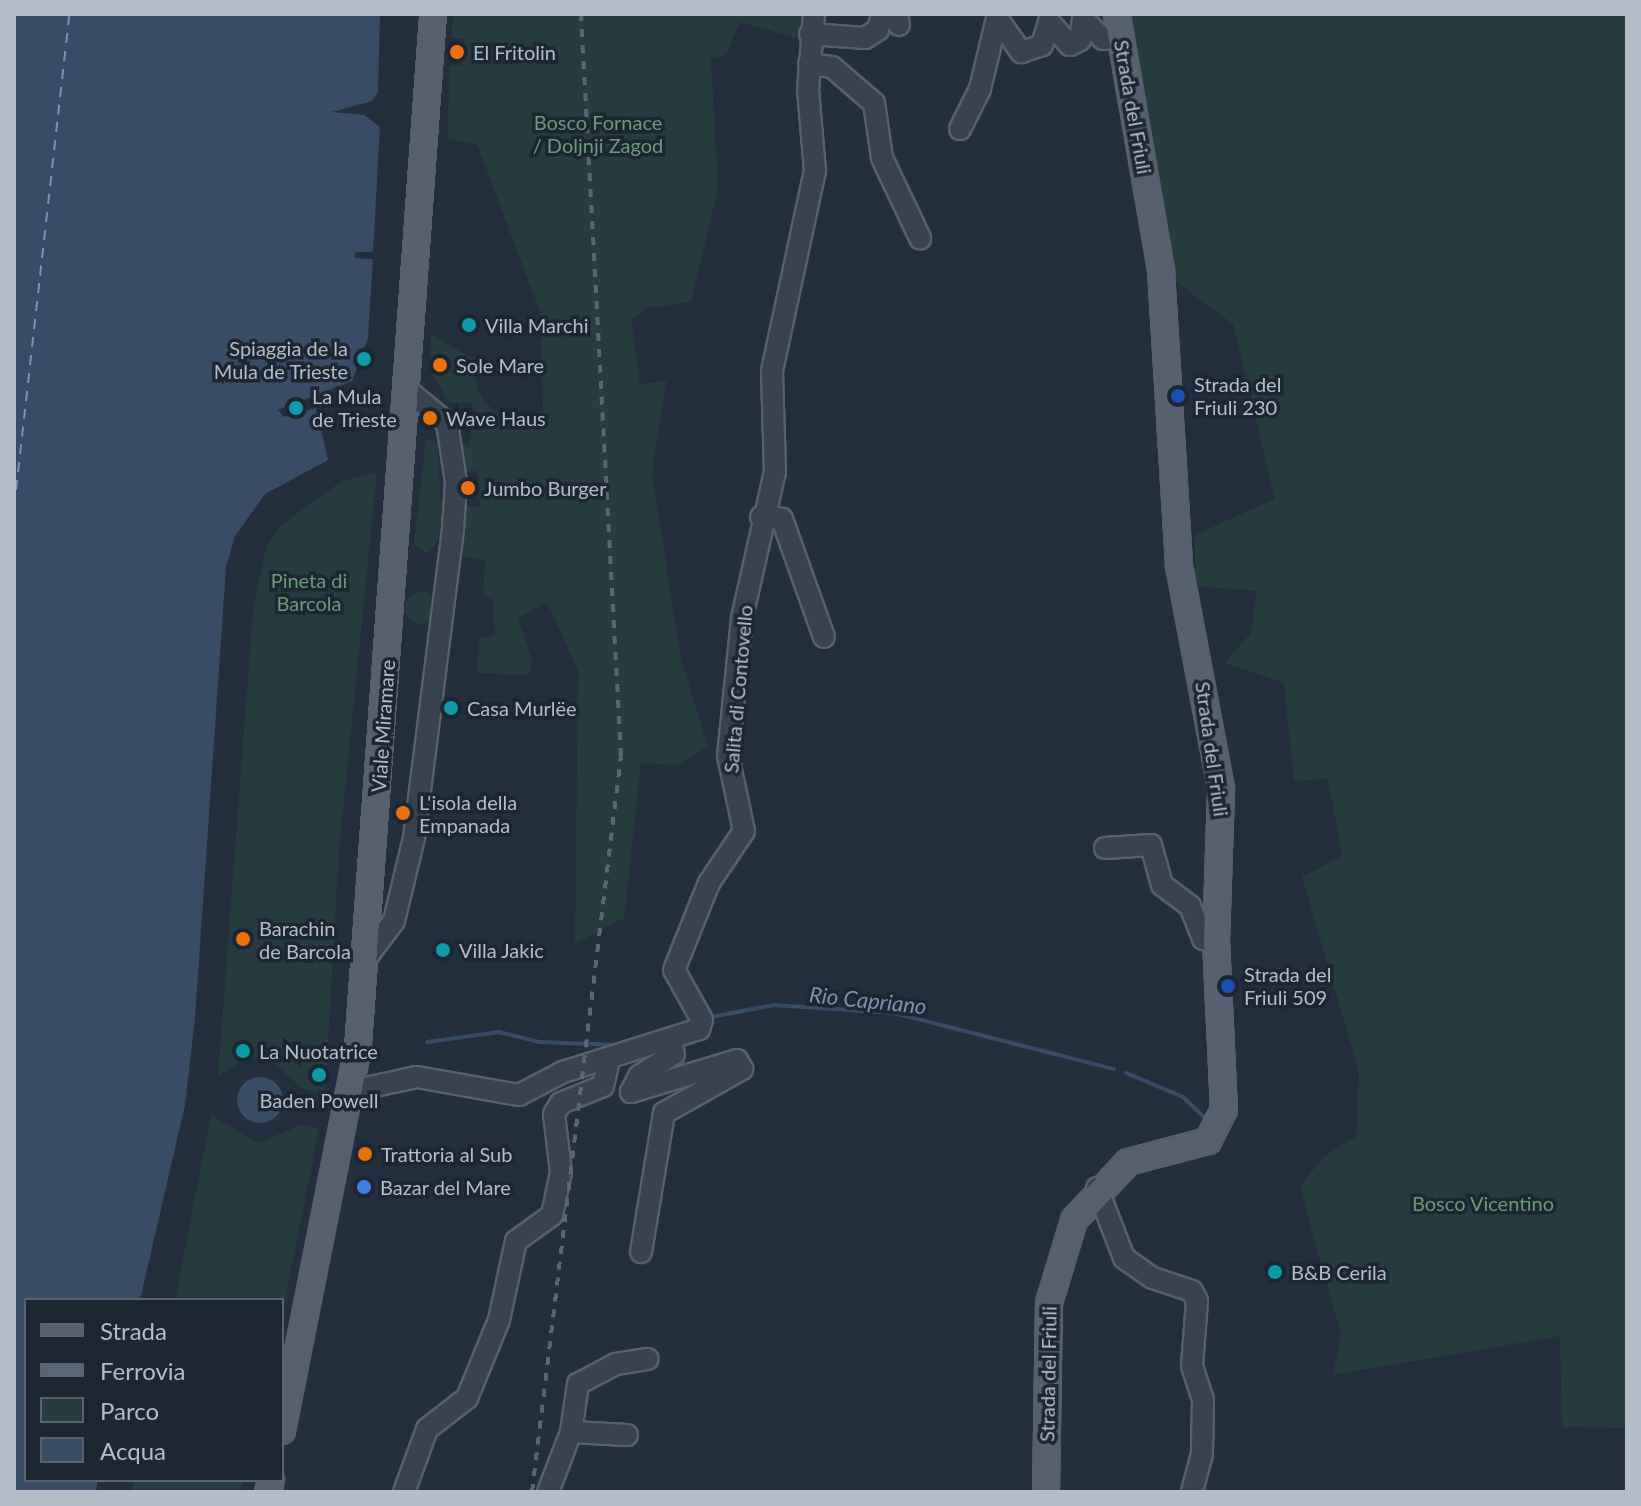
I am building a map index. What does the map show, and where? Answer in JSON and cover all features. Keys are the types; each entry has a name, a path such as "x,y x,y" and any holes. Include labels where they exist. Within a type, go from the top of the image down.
{"main road":[{"name":"Viale Miramare","path":"284,1421 352,1091 433,14"},
{"name":"Strada del Friuli","path":"1046,1492 1051,1286 1074,1220 1097,1188 1128,1162 1192,1149 1216,1132 1225,1095 1216,942 1221,788 1179,565 1161,270 1119,26"}],"street":[{"path":"812,24 865,38 893,18"},
{"path":"960,129 980,89 997,18 1021,52 1042,45 1049,22 1070,45 1080,40 1083,19 1103,39 1119,26"},
{"name":"Salita di Contovello","path":"352,1091 417,1077 519,1095 609,1059 671,1042 702,1020 674,970 709,883 744,831 728,756 761,517 775,472 772,371 815,171 809,64 812,24"},
{"path":"809,64 832,67 874,103 882,158 920,238"},
{"path":"363,962 394,921 414,838 453,530 456,482 447,423 407,390"},
{"path":"761,517 782,519 824,637"},
{"path":"1105,848 1151,845 1162,885 1190,906 1203,939 1216,942"},
{"path":"641,1252 664,1113 742,1069 737,1060 631,1092 639,1076 674,1054 671,1042"},
{"path":"404,1492 427,1429 467,1398 499,1320 516,1241 552,1215 561,1172 554,1114 561,1103 603,1086 609,1059"},
{"path":"1097,1188 1124,1258 1153,1278 1192,1291 1197,1301 1192,1366 1203,1400 1202,1454 1192,1492"},
{"path":"548,1492 571,1432 578,1384 616,1364 648,1359"},
{"path":"571,1432 627,1435"}],"green space":[{"name":"Bosco Fornace / Doljnji Zagod","path":"453,14 803,14 799,39 740,22 726,55 711,58 718,188 691,302 646,308 631,320 640,384 666,381 652,474 681,659 708,747 678,765 641,763 624,918 575,944 578,670 547,602 518,618 532,659 529,675 476,673 480,637 495,636 493,600 483,596 485,561 457,555 462,507 480,506 478,471 461,472 459,445 469,444 475,411 471,403 449,403 430,370 431,334 473,359 478,390 492,410 507,416 543,411 540,312 477,144 448,139 449,65 462,66 464,39 451,38"},
{"name":"Bosco Vicentino","path":"1127,14 1627,14 1627,1428 1562,1427 1560,1336 1333,1375 1341,1335 1300,1187 1322,1158 1356,1136 1359,1072 1302,877 1342,856 1328,779 1294,781 1284,683 1225,663 1251,633 1257,591 1195,586 1195,535 1275,499 1233,324 1172,279"},
{"path":"426,438 437,444 443,533 428,554 414,545"},
{"name":"Pineta di Barcola","path":"377,472 339,850 325,1096 301,1088 270,1058 246,1058 218,1076 253,610 266,547 281,525 342,481"},
{"path":"421,592 432,597 437,608 432,619 421,624 410,619 405,608 410,597"},
{"path":"211,1115 258,1143 301,1125 319,1128 284,1306 284,1298 175,1298"},
{"path":"134,1482 244,1482 241,1492 132,1492"}],"water":[{"path":"14,14 380,14 378,92 372,101 332,112 364,115 380,127 373,252 355,252 355,258 373,259 368,338 352,381 278,410 284,417 316,408 328,460 265,494 235,536 226,567 195,1018 185,1105 140,1298 24,1298 24,1482 98,1482 96,1492 14,1492"},
{"path":"260,1077 277,1083 283,1100 277,1117 260,1123 243,1117 237,1100 243,1083"}],"waterway":[{"name":"Rio Capriano","path":"711,1017 774,1005 894,1013 1114,1069"},
{"name":"Rio Capriano","path":"427,1042 499,1032 539,1042 618,1045"},
{"name":"Rio Capriano","path":"1126,1073 1183,1097 1209,1122"}],"ferry route":[{"path":"14,508 69,14"}],"railway":[{"path":"532,1492 621,756 581,14"}],"place":[{"name":"El Fritolin","path":"457,52"},
{"name":"Villa Marchi","path":"469,325"},
{"name":"Spiaggia de la Mula de Trieste","path":"364,359"},
{"name":"Sole Mare","path":"440,365"},
{"name":"Strada del Friuli 230","path":"1178,396"},
{"name":"La Mula de Trieste","path":"296,408"},
{"name":"Wave Haus","path":"430,418"},
{"name":"Jumbo Burger","path":"468,488"},
{"name":"Casa Murlëe","path":"451,708"},
{"name":"L'isola della Empanada","path":"403,813"},
{"name":"Barachin de Barcola","path":"243,939"},
{"name":"Villa Jakic","path":"443,950"},
{"name":"Strada del Friuli 509","path":"1228,986"},
{"name":"La Nuotatrice","path":"243,1051"},
{"name":"Baden Powell","path":"319,1075"},
{"name":"Trattoria al Sub","path":"365,1154"},
{"name":"Bazar del Mare","path":"364,1187"},
{"name":"B&B Cerila","path":"1275,1272"}]}
